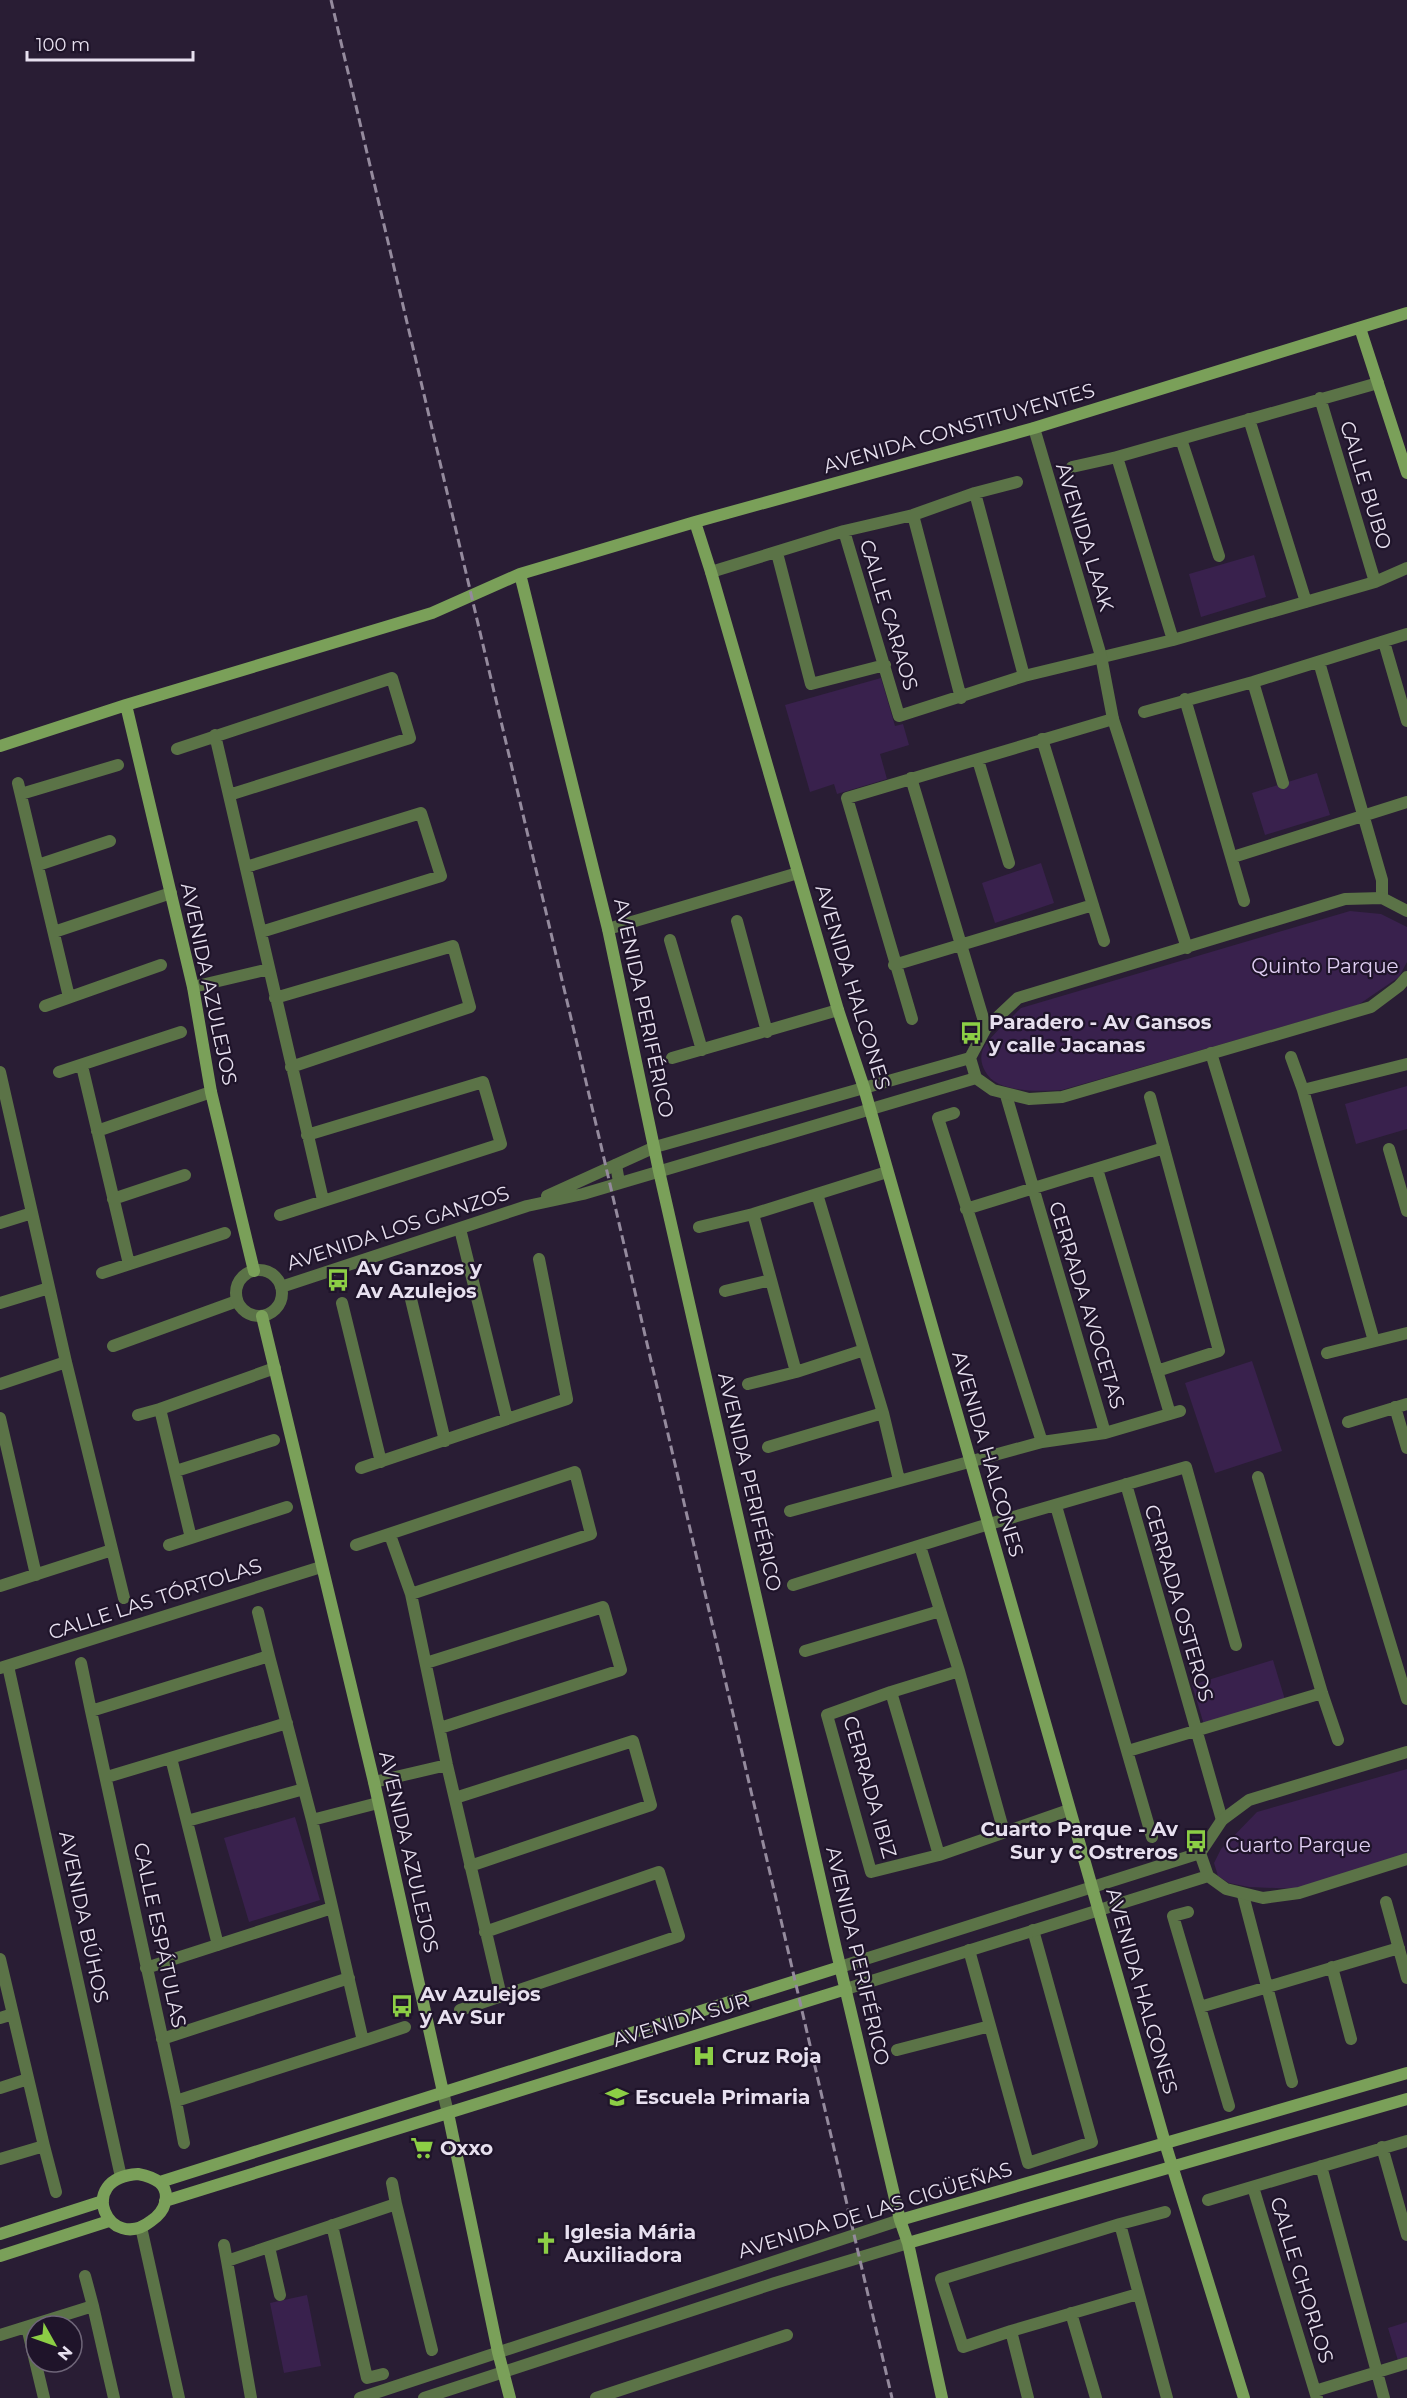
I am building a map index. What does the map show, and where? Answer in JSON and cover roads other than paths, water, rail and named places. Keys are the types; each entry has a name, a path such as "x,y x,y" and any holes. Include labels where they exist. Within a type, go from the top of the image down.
{"main road":[{"name":"AVENIDA CONSTITUYENTES","path":"0,746 126,705 432,613 519,574 695,522 1034,428 1407,313"},
{"path":"1360,328 1407,473"},
{"name":"AVENIDA HALCONES","path":"695,522 717,570 798,873 976,1461 984,1526 1063,1812 1099,1910 1165,2143 1244,2398"},
{"name":"AVENIDA PERIFÉRICO","path":"519,574 608,929 659,1171 840,1967 900,2220 908,2243 942,2398"},
{"name":"AVENIDA AZULEJOS","path":"126,705 193,987 211,1092 254,1271"},
{"name":"AVENIDA AZULEJOS","path":"262,1316 374,1782 443,2092"},
{"name":"AVENIDA SUR","path":"160,2182 840,1967"},
{"name":"AVENIDA SUR","path":"165,2201 846,1989"},
{"path":"709,2008 715,2030"},
{"name":"AVENIDA DE LAS CIGÜEÑAS","path":"900,2220 1407,2073"},
{"name":"AVENIDA DE LAS CIGÜEÑAS","path":"908,2243 1407,2099"},
{"name":"AVENIDA AZULEJOS","path":"448,2113 498,2352 510,2398"},
{"path":"0,2256 109,2221 130,2229 141,2227 158,2215 165,2201 165,2190 160,2182 149,2176 138,2174 121,2177 112,2182 105,2191 102,2201 109,2221"},
{"path":"0,2234 102,2201"}],"street":[{"name":"CALLE BUBO","path":"1072,468 1378,383"},
{"name":"CALLE BUBO","path":"1320,398 1375,582"},
{"path":"1249,419 1306,602"},
{"name":"AVENIDA LAAK","path":"1034,428 1101,656 1113,719 1187,948"},
{"path":"1181,439 1219,556"},
{"path":"1117,457 1173,640"},
{"name":"CALLE CARAOS","path":"717,570 844,531 913,515 975,493 1017,482"},
{"path":"975,493 1024,676"},
{"path":"913,515 961,698"},
{"name":"CALLE CARAOS","path":"844,531 899,716 1024,676 1101,656"},
{"path":"777,553 811,684 885,665"},
{"name":"CALLE BUBO","path":"1101,656 1173,640 1306,602 1375,582 1407,568"},
{"path":"1144,712 1253,682 1407,634"},
{"path":"1384,642 1407,721"},
{"path":"1319,662 1382,880 1382,898"},
{"path":"177,749 392,678 410,738 229,795"},
{"path":"1253,682 1283,783"},
{"path":"1185,699 1244,901"},
{"path":"912,1019 894,965 847,798 1113,719"},
{"path":"215,735 323,1200"},
{"path":"1042,739 1104,941"},
{"path":"978,760 1009,863"},
{"path":"69,998 19,788 118,765"},
{"path":"911,778 987,1028"},
{"path":"1233,857 1407,802"},
{"path":"246,867 421,813 441,876 261,932"},
{"path":"38,865 110,841"},
{"path":"608,929 798,873"},
{"path":"54,932 171,893"},
{"path":"527,1206 579,1180 655,1147 970,1058 987,1028 1018,998 1345,899 1382,898 1407,911"},
{"path":"894,965 1093,905"},
{"path":"737,921 767,1032"},
{"path":"670,940 702,1050"},
{"path":"275,998 453,945 470,1007 291,1067"},
{"path":"45,1006 161,965"},
{"path":"193,987 269,969"},
{"path":"970,1058 976,1078 993,1090 1029,1099 1062,1097 1371,1007 1407,977"},
{"path":"672,1058 838,1010"},
{"path":"59,1072 181,1032"},
{"path":"1211,1053 1407,1700"},
{"path":"1291,1057 1304,1090 1374,1341"},
{"path":"1304,1090 1407,1064"},
{"path":"82,1066 129,1264"},
{"path":"0,1072 66,1362 124,1598"},
{"path":"527,1206 583,1194 976,1078"},
{"path":"280,1215 501,1144 483,1082 308,1135"},
{"path":"97,1131 211,1092"},
{"name":"CERRADA AVOCETAS","path":"1006,1095 1105,1432"},
{"path":"1150,1097 1219,1351 1157,1371"},
{"path":"954,1113 938,1118 1042,1442"},
{"path":"0,1136 14,1131"},
{"name":"CERRADA AVOCETAS","path":"966,1209 1164,1148"},
{"path":"1389,1149 1407,1211"},
{"path":"616,1165 620,1182"},
{"name":"CERRADA AVOCETAS","path":"790,1511 1042,1442 1105,1432 1175,1413 1157,1371 1097,1169"},
{"path":"699,1227 753,1214 887,1172"},
{"path":"113,1199 185,1175"},
{"path":"579,1180 583,1194"},
{"path":"817,1194 883,1413 899,1480"},
{"name":"AVENIDA LOS GANZOS","path":"281,1287 527,1206"},
{"path":"0,1223 32,1213"},
{"path":"753,1214 796,1372"},
{"path":"460,1229 507,1419"},
{"path":"102,1273 225,1233"},
{"path":"361,1467 567,1399 539,1259"},
{"path":"254,1271 273,1275 281,1287 282,1293 278,1306 274,1311 262,1316 250,1315 237,1301 237,1286 247,1274 254,1271"},
{"path":"725,1291 771,1280"},
{"path":"0,1303 49,1288"},
{"path":"410,1295 445,1440"},
{"path":"112,1346 237,1301"},
{"path":"342,1304 381,1462"},
{"path":"1327,1353 1407,1333"},
{"path":"748,1384 796,1372 864,1350"},
{"path":"0,1384 66,1362"},
{"path":"138,1415 276,1368"},
{"path":"1348,1422 1401,1405 1407,1448"},
{"path":"160,1409 191,1538"},
{"path":"768,1447 883,1413"},
{"path":"0,1418 36,1575"},
{"path":"176,1471 274,1440"},
{"name":"CERRADA OSTEROS","path":"984,1526 1186,1467 1236,1646"},
{"path":"356,1545 575,1472 591,1534 411,1594"},
{"path":"1258,1477 1338,1740"},
{"name":"CERRADA OSTEROS","path":"1126,1484 1222,1820"},
{"path":"1056,1506 1152,1837"},
{"path":"169,1545 287,1507"},
{"path":"793,1585 984,1526"},
{"path":"390,1535 411,1594 447,1765 501,1996"},
{"path":"920,1546 1005,1832"},
{"path":"0,1586 112,1551"},
{"name":"CALLE LAS TÓRTOLAS","path":"4,1667 321,1566"},
{"path":"426,1664 603,1607 621,1670 440,1728"},
{"path":"805,1652 940,1611"},
{"path":"258,1612 312,1820 363,2041"},
{"path":"91,1711 269,1656"},
{"name":"CALLE ESPÁTULAS","path":"81,1663 184,2143"},
{"name":"AVENIDA BÚHOS","path":"4,1667 121,2177"},
{"name":"CERRADA IBIZ","path":"959,1671 827,1715 871,1872 939,1855 1063,1812"},
{"path":"891,1692 939,1855"},
{"name":"CERRADA OSTEROS","path":"1128,1751 1322,1693"},
{"path":"107,1777 287,1723"},
{"path":"455,1798 633,1741 651,1805 471,1866"},
{"path":"1407,1752 1249,1800 1222,1820 1200,1853 1208,1876 1226,1889 1243,1895 1263,1898 1299,1893 1407,1859"},
{"path":"171,1758 218,1945"},
{"path":"374,1782 447,1765"},
{"path":"187,1821 304,1789"},
{"path":"312,1820 378,1803"},
{"name":"AVENIDA SUR","path":"840,1967 1200,1853"},
{"path":"460,2010 679,1936 659,1872 485,1932"},
{"name":"AVENIDA SUR","path":"846,1989 1208,1876"},
{"path":"1243,1895 1292,2082"},
{"path":"1386,1902 1407,1978"},
{"path":"146,1968 332,1908"},
{"path":"1188,1912 1173,1916 1229,2106"},
{"path":"969,1950 1028,2163 1092,2142 1033,1930"},
{"path":"1200,2007 1399,1947"},
{"path":"0,1959 56,2192"},
{"path":"1332,1967 1351,2039"},
{"path":"162,2038 348,1978"},
{"path":"0,2018 13,2014"},
{"path":"897,2050 990,2026"},
{"path":"176,2101 405,2027"},
{"path":"0,2088 28,2079"},
{"name":"AVENIDA AZULEJOS","path":"443,2092 448,2113"},
{"name":"CALLE CHORLOS","path":"1407,2141 1253,2187 1316,2395 1407,2363"},
{"path":"0,2159 44,2146"},
{"path":"1382,2147 1407,2235"},
{"path":"1321,2166 1384,2398"},
{"path":"392,2183 432,2350"},
{"path":"1208,2200 1253,2187"},
{"path":"227,2261 396,2204"},
{"path":"1138,2294 963,2347 941,2279 1165,2212"},
{"name":"AVENIDA DE LAS CIGÜEÑAS","path":"360,2398 900,2220"},
{"path":"1120,2224 1167,2398"},
{"path":"332,2225 367,2378 383,2374"},
{"path":"141,2227 179,2398"},
{"name":"AVENIDA DE LAS CIGÜEÑAS","path":"424,2398 775,2283 908,2243"},
{"path":"224,2245 251,2398"},
{"path":"269,2247 280,2295"},
{"path":"85,2276 114,2398"},
{"path":"68,2314 93,2306"},
{"path":"1071,2313 1096,2398"},
{"path":"0,2335 24,2328"},
{"path":"1011,2331 1028,2398"},
{"path":"596,2398 787,2335"},
{"path":"38,2374 44,2398"}],"railway":[{"path":"331,0 599,1137 892,2398"}],"place":[{"name":"Paradero - Av Gansos y calle Jacanas","path":"971,1033"},
{"name":"Av Ganzos y Av Azulejos","path":"338,1280"},
{"name":"Cuarto Parque - Av Sur y C Ostreros","path":"1196,1841"},
{"name":"Av Azulejos y Av Sur","path":"402,2006"},
{"name":"Cruz Roja","path":"704,2056"},
{"name":"Escuela Primaria","path":"617,2097"},
{"name":"Oxxo","path":"422,2148"},
{"name":"Iglesia Mária Auxiliadora","path":"546,2243"}],"park label":[{"name":"Quinto Parque","path":"1325,966"},
{"name":"Cuarto Parque","path":"1298,1845"}]}
